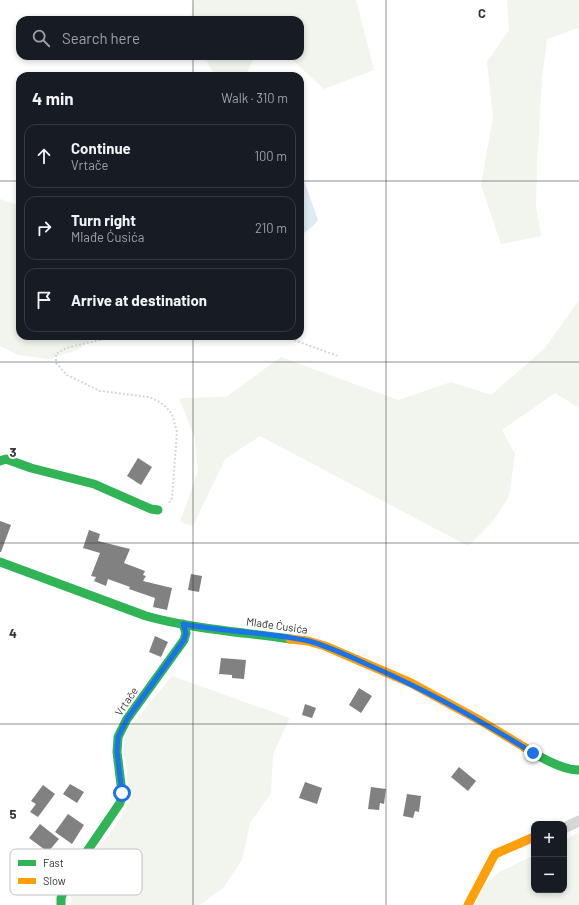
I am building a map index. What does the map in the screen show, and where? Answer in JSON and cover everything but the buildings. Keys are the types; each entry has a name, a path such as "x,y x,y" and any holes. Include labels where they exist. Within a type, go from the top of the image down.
{"street":[{"path":"0,461 6,459 31,468 94,484 151,509 158,510"},
{"name":"Mlađe Ćusića","path":"0,562 146,616 211,629 308,641 325,646 411,683 481,721 533,753 551,762 574,770 579,770"},
{"name":"Vrtače","path":"89,849 120,803 122,793 117,752 118,737 127,719 184,640 186,633 183,624"},
{"path":"567,827 579,821"},
{"path":"468,905 495,854 531,838"},
{"name":"Vrtače","path":"61,905 62,895"}],"path":[{"path":"99,340 66,348 56,354 56,363 67,375 100,391 149,397 158,401 172,414 176,432 172,498 169,504 158,510"},
{"path":"294,340 338,356"}],"shaded area":[{"path":"193,0 356,0 374,70 324,89 292,60 304,60 304,16 191,16"},
{"path":"507,0 579,0 579,30 578,28 547,39 542,78 537,167 536,205 541,236 501,244 481,185 493,117 487,62 509,30"},
{"path":"206,60 253,60 247,72 213,72"},
{"path":"304,181 318,220 304,233"},
{"path":"0,199 16,205 16,340 89,340 78,350 49,359 18,355 0,346"},
{"path":"579,300 579,408 555,393 502,430 515,454 509,496 493,521 468,546 260,436 225,459 193,526 180,522 198,471 195,439 179,398 226,397 281,357 398,400 451,382 491,395 545,348"},
{"path":"172,676 290,718 273,754 271,793 250,823 242,860 223,888 200,905 71,905 71,895 142,895 142,849 99,849 120,819 129,801 126,765 123,750 126,732"},
{"path":"579,832 579,905 474,905 486,883 499,872 531,856 531,893 567,893 567,838"}],"traffic: fast":[{"path":"0,461 6,459 31,468 94,484 151,509 158,510"},
{"path":"0,562 146,616 200,627 290,639"},
{"path":"89,849 120,803 122,793 117,752 118,737 127,719 184,640 186,633 183,624"},
{"path":"524,747 557,765 579,770"},
{"path":"61,905 62,895"}],"traffic: slow":[{"path":"290,639 308,641 325,646 411,683 481,721 524,747"},
{"path":"468,905 495,854 531,838"}],"route":[{"path":"122,793 118,766 118,737 127,719 184,640 186,633 183,624 218,630 308,641 325,646 411,683 481,721 533,753"}]}
